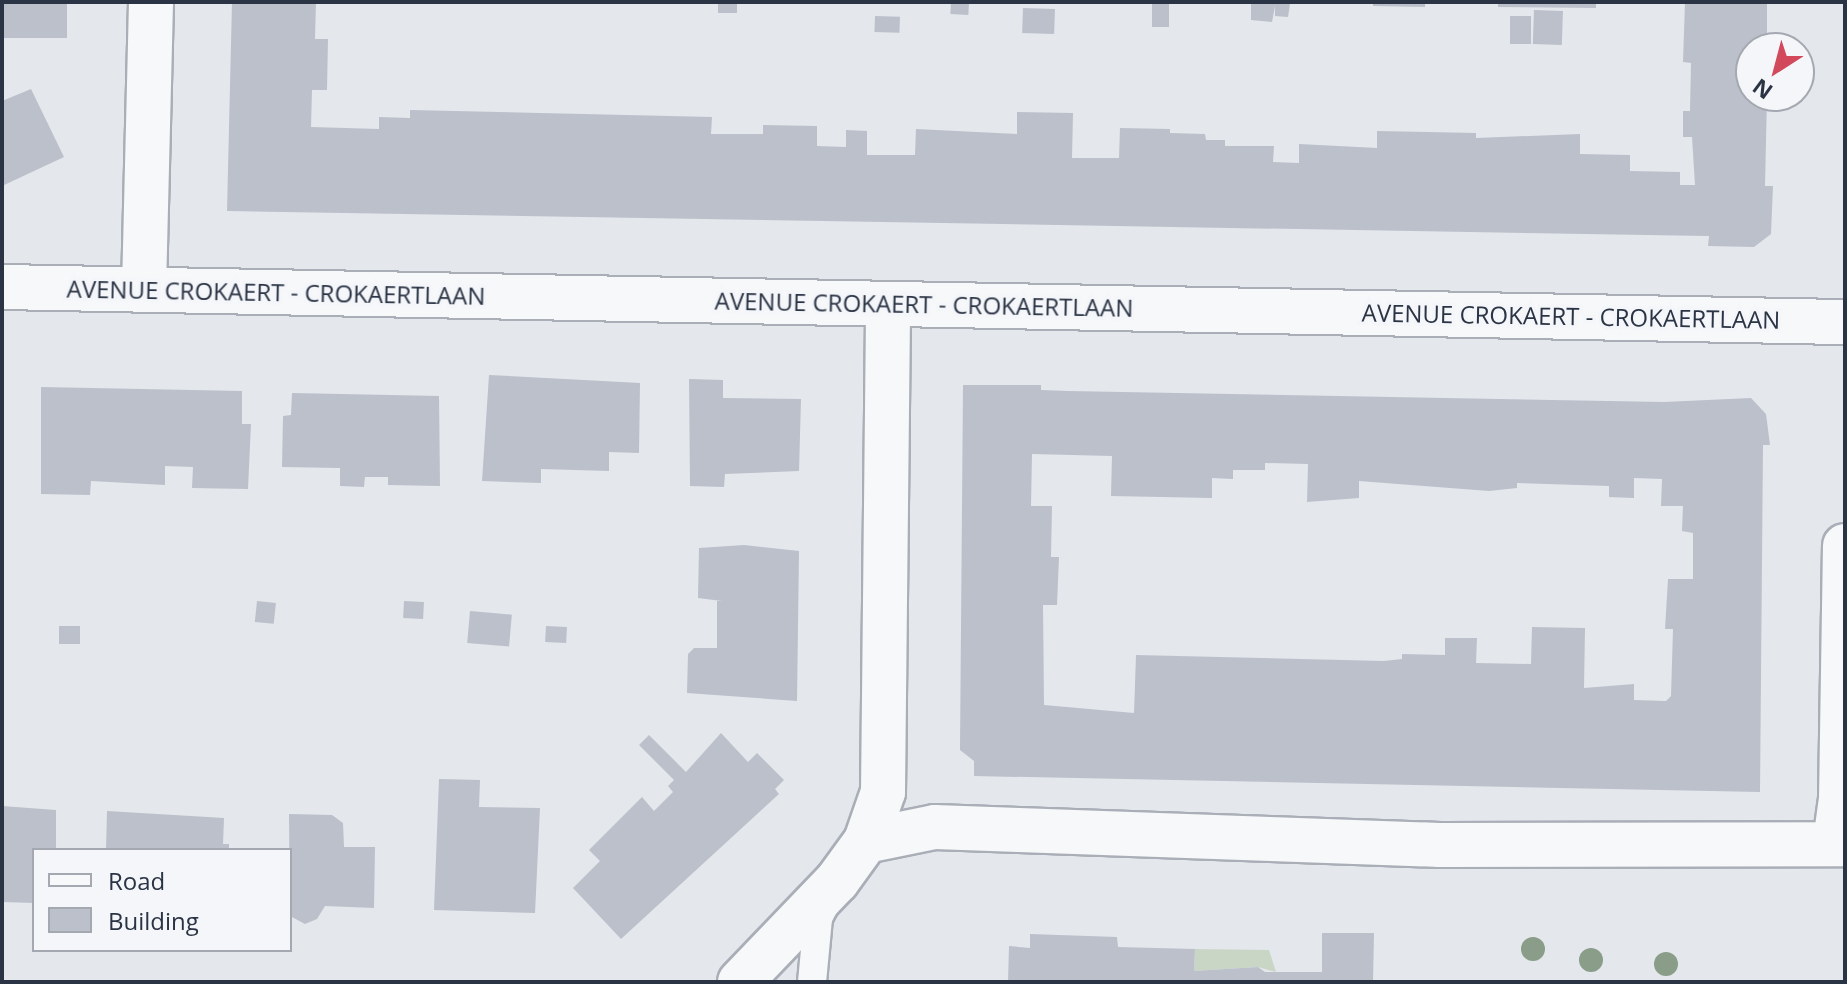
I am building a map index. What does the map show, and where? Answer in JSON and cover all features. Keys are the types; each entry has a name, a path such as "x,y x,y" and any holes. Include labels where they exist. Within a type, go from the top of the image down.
{"street":[{"path":"144,289 151,2"},
{"name":"AVENUE CROKAERT - CROKAERTLAAN","path":"2,287 1845,322"},
{"path":"740,982 837,881 866,841 883,792 888,304"},
{"path":"866,841 935,827 1440,845 1840,843 1845,546"}],"lane":[{"path":"812,982 818,918 837,881"}],"green space":[{"path":"1195,949 1269,950 1276,972 1258,967 1194,971"}],"building":[{"path":"2,2 67,2 67,38 2,38"},
{"path":"232,2 316,2 315,39 328,39 327,90 312,90 311,127 379,129 379,117 410,118 410,110 712,117 711,134 763,134 763,125 817,126 817,146 846,147 846,130 867,131 867,155 915,155 916,129 1017,134 1017,112 1073,113 1072,158 1119,158 1120,128 1170,129 1170,133 1205,134 1206,140 1225,140 1225,146 1274,146 1273,162 1299,163 1299,144 1377,148 1377,131 1476,133 1476,138 1580,134 1580,154 1630,155 1630,171 1680,172 1680,185 1695,185 1692,137 1683,137 1683,111 1690,111 1691,63 1683,62 1685,2 1767,2 1767,32 1735,32 1735,112 1767,112 1765,186 1773,186 1771,234 1754,247 1708,246 1709,236 227,211"},
{"path":"718,2 737,2 737,13 718,13"},
{"path":"951,2 969,3 968,15 950,14"},
{"path":"1251,2 1290,4 1288,17 1275,16 1275,6 1272,22 1251,20"},
{"path":"1373,2 1425,2 1425,7 1373,6"},
{"path":"1498,2 1596,2 1596,8 1498,7"},
{"path":"1152,3 1169,3 1169,27 1152,27"},
{"path":"1023,8 1055,9 1054,34 1022,33"},
{"path":"1534,10 1563,11 1562,45 1533,44"},
{"path":"875,16 900,17 899,33 874,32"},
{"path":"1510,16 1531,16 1531,44 1510,44"},
{"path":"31,89 64,157 2,186 2,101"},
{"path":"489,375 640,383 639,453 609,452 609,471 541,469 541,483 482,481"},
{"path":"689,379 723,380 723,398 801,399 799,471 725,474 724,487 690,486"},
{"path":"963,385 1041,385 1041,390 1068,391 1664,402 1751,398 1766,414 1770,445 1763,445 1760,792 974,776 974,761 960,750","holes":["1032,454 1112,456 1111,496 1212,498 1212,478 1233,479 1233,470 1265,470 1265,463 1308,464 1307,502 1359,498 1359,481 1489,491 1517,488 1517,483 1609,486 1609,497 1634,498 1634,478 1662,479 1661,506 1683,506 1682,531 1693,533 1693,579 1668,579 1665,629 1673,629 1671,696 1666,701 1634,700 1634,684 1584,688 1585,628 1532,627 1531,664 1476,663 1477,638 1445,638 1445,655 1402,654 1402,659 1384,661 1136,655 1134,713 1044,705 1043,605 1057,605 1059,557 1051,557 1052,506 1031,506"]},
{"path":"41,387 242,391 242,424 251,424 248,489 192,488 193,467 165,466 165,485 91,481 90,495 41,494"},
{"path":"292,393 439,396 440,486 388,485 388,477 365,477 364,487 340,486 340,468 282,467 283,416 291,415"},
{"path":"744,545 799,551 797,701 687,693 688,654 694,648 717,648 717,601 722,601 698,598 699,548"},
{"path":"257,601 276,603 274,624 255,622"},
{"path":"404,601 424,602 423,619 403,618"},
{"path":"470,611 512,615 509,647 467,643"},
{"path":"59,626 80,626 80,644 59,644"},
{"path":"546,626 567,627 566,643 545,642"},
{"path":"721,733 748,762 757,753 784,780 775,789 779,794 621,939 573,888 600,861 589,850 642,797 654,811 673,792 668,786 674,780 639,745 649,735 686,772"},
{"path":"439,779 480,780 479,807 540,808 535,913 434,910"},
{"path":"2,806 56,810 56,848 32,848 32,903 2,902"},
{"path":"107,811 224,818 223,844 229,844 229,848 106,848"},
{"path":"289,814 332,815 343,823 344,847 375,847 374,908 325,906 317,919 305,924 292,917 292,848 289,848"},
{"path":"1322,933 1374,933 1373,982 1008,982 1009,946 1030,948 1030,934 1117,937 1118,947 1195,949 1194,971 1258,967 1265,972 1322,972"}]}
